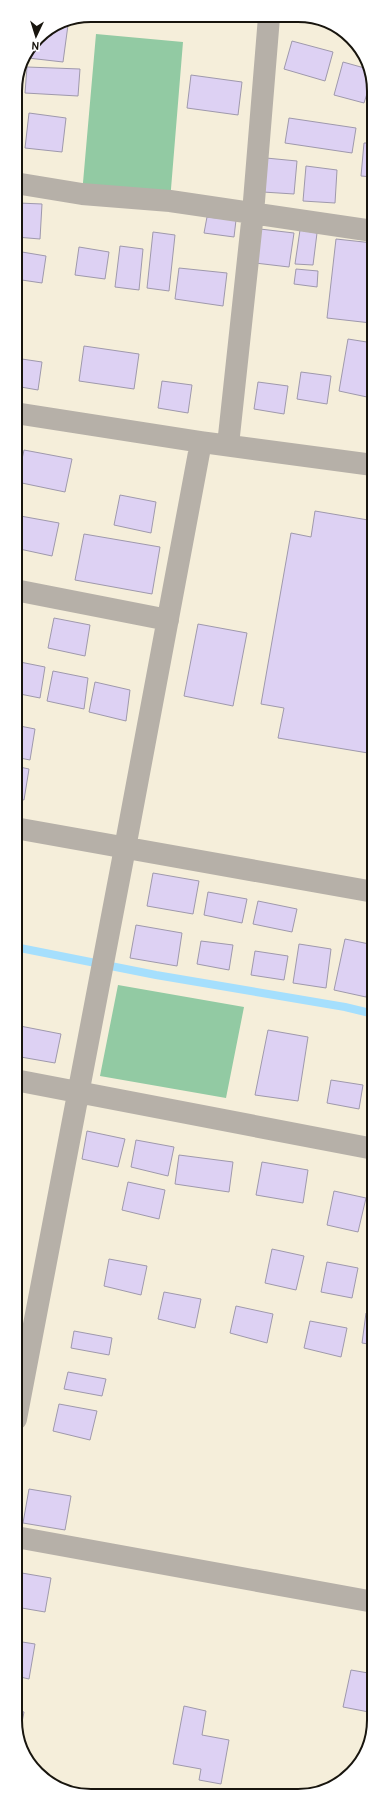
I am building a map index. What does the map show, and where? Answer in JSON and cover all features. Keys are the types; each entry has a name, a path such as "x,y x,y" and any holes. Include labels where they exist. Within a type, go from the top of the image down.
{"street":[{"path":"228,445 253,213 269,22"},
{"path":"22,184 82,194 170,201 367,230"},
{"path":"22,415 201,442 367,464"},
{"path":"22,1388 201,442"},
{"path":"22,591 168,620"},
{"path":"22,829 367,891"},
{"path":"22,1081 367,1148"},
{"path":"22,1538 367,1601"}],"green space":[{"path":"96,34 183,42 170,201 82,194"},
{"path":"118,985 244,1007 226,1098 100,1076"}],"building":[{"path":"68,26 63,62 30,58 32,56 56,56 56,31"},
{"path":"292,41 333,52 325,81 284,69"},
{"path":"343,62 362,67 367,91 364,103 334,95"},
{"path":"27,67 80,69 78,96 25,93"},
{"path":"191,75 242,82 238,115 187,108"},
{"path":"29,113 66,118 62,152 25,148"},
{"path":"289,118 356,128 352,153 285,143"},
{"path":"364,143 367,143 367,176 361,176"},
{"path":"266,158 297,161 294,194 263,192"},
{"path":"306,166 337,170 335,203 303,201"},
{"path":"22,203 42,204 40,239 22,238"},
{"path":"207,217 236,220 234,237 204,233"},
{"path":"260,229 294,233 289,267 255,263"},
{"path":"300,230 317,233 313,265 295,264"},
{"path":"153,232 175,235 169,291 147,288"},
{"path":"336,239 367,242 367,323 327,318"},
{"path":"120,246 143,249 139,290 115,287"},
{"path":"79,247 109,252 105,279 75,275"},
{"path":"22,252 46,256 42,283 22,280"},
{"path":"179,268 227,273 223,306 175,299"},
{"path":"296,269 318,271 317,287 294,284"},
{"path":"348,339 367,342 367,397 339,391"},
{"path":"84,346 139,354 134,389 79,381"},
{"path":"22,359 42,362 38,390 22,387"},
{"path":"301,372 331,376 327,404 297,399"},
{"path":"162,381 192,385 188,413 158,408"},
{"path":"258,382 288,386 284,414 254,409"},
{"path":"24,450 72,459 65,492 22,483 22,459"},
{"path":"120,495 156,502 151,533 114,525"},
{"path":"315,511 367,520 367,753 278,738 284,708 261,704 291,533 311,537"},
{"path":"22,516 59,523 52,556 22,550"},
{"path":"84,534 160,547 152,594 75,580"},
{"path":"54,618 90,625 85,656 48,648"},
{"path":"198,624 247,633 233,706 184,696"},
{"path":"22,662 45,667 40,698 22,694"},
{"path":"53,671 88,678 84,709 47,701"},
{"path":"95,682 130,690 126,721 89,712"},
{"path":"22,726 35,729 30,760 22,758"},
{"path":"22,768 29,769 24,800 22,800"},
{"path":"153,873 199,881 193,914 147,906"},
{"path":"208,892 247,899 242,923 204,915"},
{"path":"258,901 297,909 292,932 253,924"},
{"path":"136,925 182,933 177,966 130,958"},
{"path":"345,939 367,944 366,997 334,990"},
{"path":"201,941 233,945 229,970 197,964"},
{"path":"299,944 331,949 326,988 293,983"},
{"path":"255,951 288,956 284,980 251,975"},
{"path":"22,1026 61,1034 55,1063 22,1057"},
{"path":"268,1030 308,1037 298,1101 255,1095"},
{"path":"331,1080 363,1085 359,1109 327,1103"},
{"path":"87,1131 125,1139 118,1167 82,1159"},
{"path":"136,1140 174,1147 168,1176 131,1167"},
{"path":"179,1155 233,1162 229,1192 175,1184"},
{"path":"262,1162 308,1170 303,1203 256,1195"},
{"path":"128,1182 165,1190 159,1219 122,1210"},
{"path":"334,1191 366,1198 358,1232 327,1225"},
{"path":"272,1249 304,1256 296,1290 265,1283"},
{"path":"109,1259 147,1266 141,1295 104,1286"},
{"path":"327,1262 358,1268 352,1298 321,1292"},
{"path":"164,1292 201,1299 195,1328 158,1319"},
{"path":"236,1306 273,1314 267,1343 230,1333"},
{"path":"366,1313 367,1313 367,1344 362,1343"},
{"path":"310,1321 347,1328 341,1357 304,1348"},
{"path":"74,1331 112,1338 109,1355 71,1348"},
{"path":"68,1372 106,1379 102,1396 64,1389"},
{"path":"59,1404 97,1411 90,1440 53,1431"},
{"path":"29,1489 71,1496 65,1530 23,1523"},
{"path":"22,1573 51,1578 45,1612 22,1608"},
{"path":"22,1642 35,1644 29,1679 22,1677"},
{"path":"351,1670 367,1673 367,1712 343,1707"},
{"path":"184,1706 206,1711 202,1735 229,1740 221,1784 199,1780 201,1769 173,1764"},
{"path":"22,1712 24,1712 22,1722"}],"waterway":[{"path":"22,948 156,975 345,1007 367,1012"}]}
